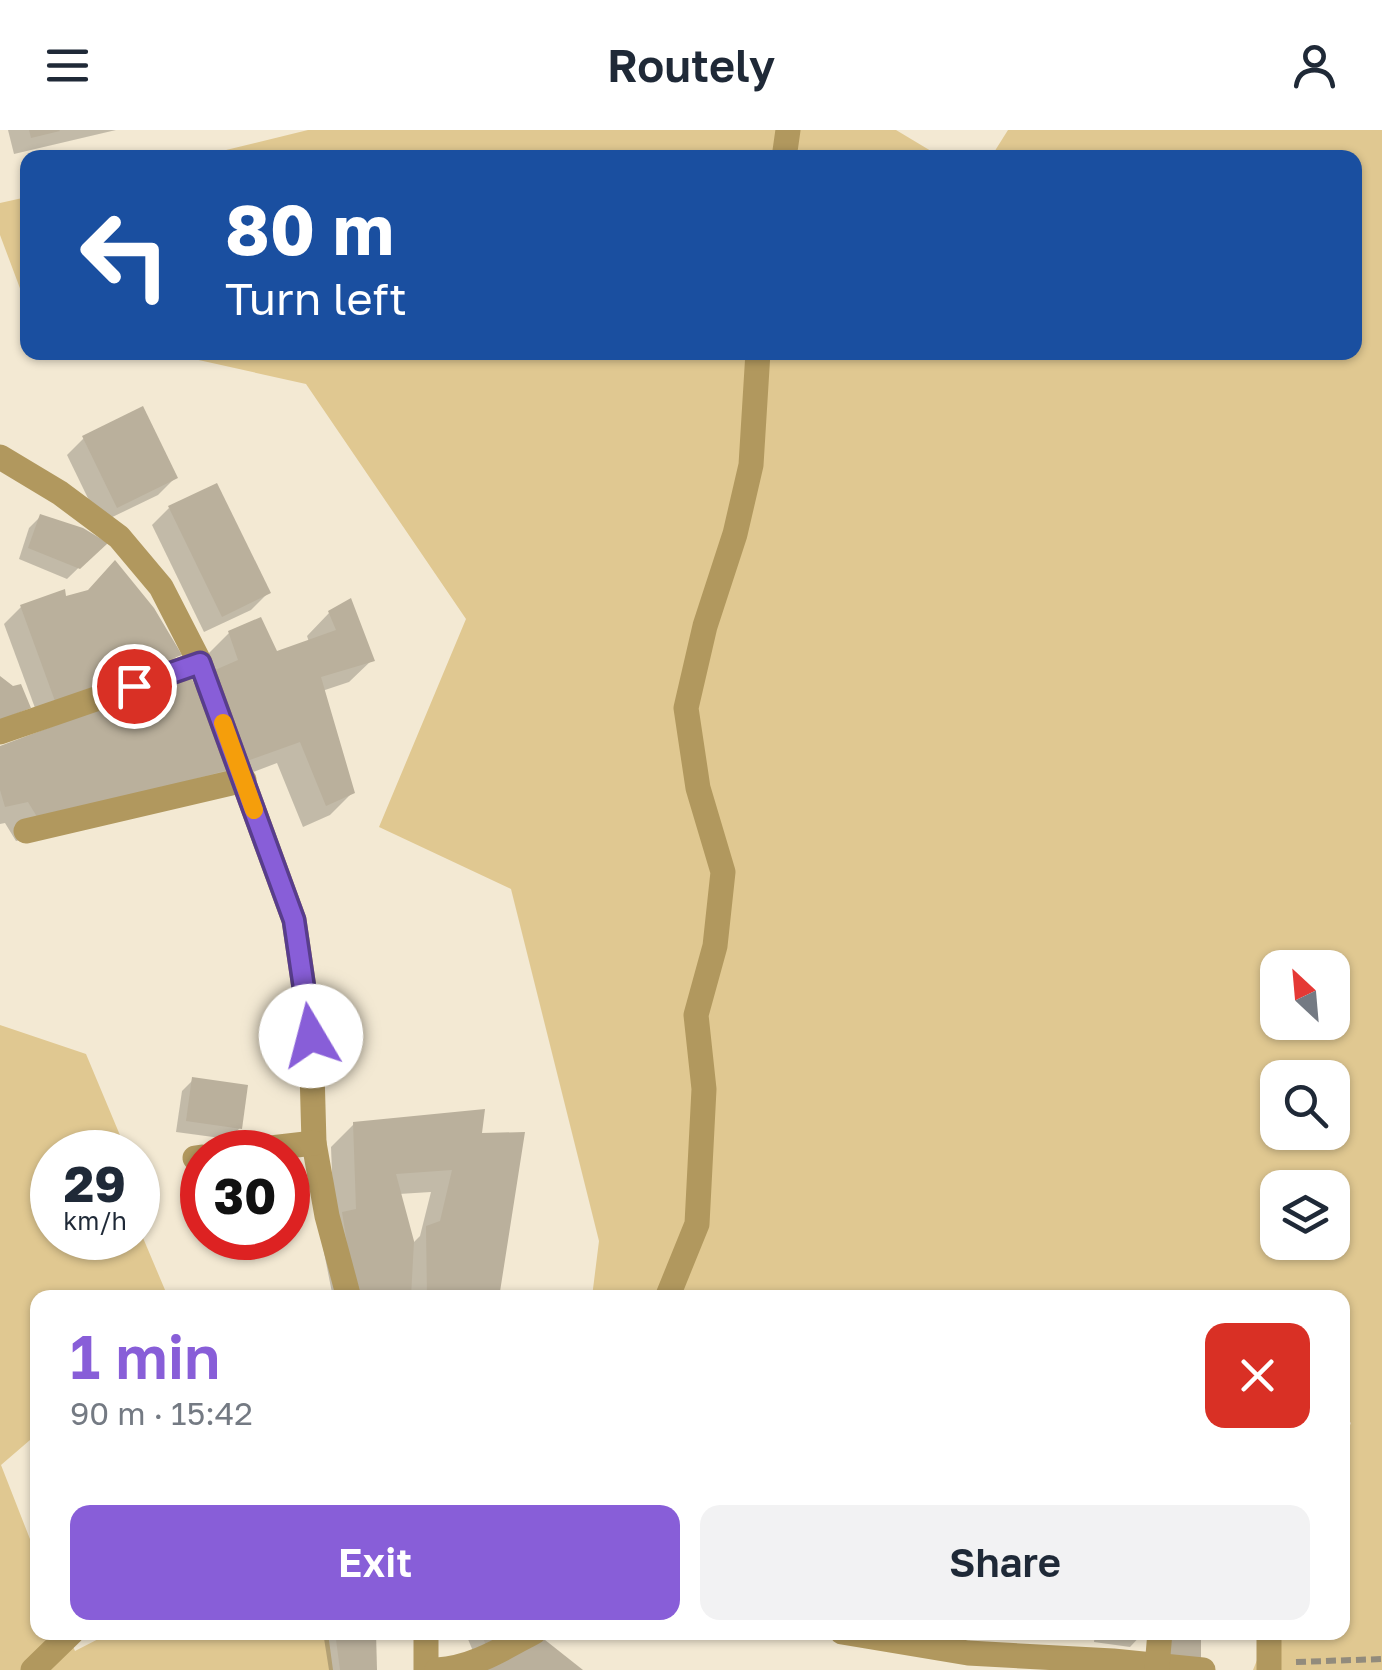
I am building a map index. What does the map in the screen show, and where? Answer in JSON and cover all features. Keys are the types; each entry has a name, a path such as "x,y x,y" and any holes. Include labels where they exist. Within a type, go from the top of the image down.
{"street":[{"path":"670,1290 697,1224 704,1088 696,1014 715,946 723,872 698,788 686,708 751,464 758,360"},
{"path":"0,457 60,493 119,537 161,587 200,663 294,920 311,1036 314,1142 327,1216 348,1290"},
{"path":"0,732 200,663"},
{"path":"26,831 244,780"},
{"path":"310,1143 314,1142"},
{"path":"33,1670 64,1640"},
{"path":"426,1640 426,1670"},
{"path":"438,1670 455,1669 483,1659 519,1640"},
{"path":"890,1640 968,1653 1203,1670"},
{"path":"1156,1667 1159,1640"},
{"path":"1272,1640 1278,1668"}],"path":[{"path":"1278,1668 1304,1660 1382,1660"}],"shaded area":[{"path":"308,130 896,130 929,150 226,150"},
{"path":"1008,130 1382,130 1382,1670 1253,1670 1265,1640 1350,1640 1350,1290 593,1290 599,1241 511,889 379,827 466,619 306,384 198,360 1362,360 1362,150 995,150"},
{"path":"20,199 20,288 0,235 0,203"},
{"path":"0,1025 86,1054 118,1130 30,1130 30,1260 152,1260 165,1290 30,1290 30,1440 1,1465 30,1539 30,1640 70,1640 75,1651 96,1640 329,1640 333,1670 0,1670"}],"building":[{"path":"29,130 59,130 60,131 31,138"},
{"path":"143,406 178,478 117,508 82,436"},
{"path":"217,483 271,593 222,617 168,506"},
{"path":"40,514 83,528 108,543 80,569 28,548"},
{"path":"115,560 154,608 182,655 55,701 20,605 65,589 66,596 88,590"},
{"path":"351,598 375,661 321,677 355,793 326,806 300,742 247,761 215,670 238,660 228,631 261,617 277,651 336,630 328,611"},
{"path":"0,676 13,686 21,684 31,708 0,720"},
{"path":"192,679 232,769 39,820 28,802 5,807 0,790 0,746 147,691"},
{"path":"192,1077 248,1085 242,1129 186,1121"},
{"path":"485,1109 482,1133 525,1132 500,1290 427,1290 426,1226 440,1221 452,1170 396,1174 414,1241 411,1290 360,1290 350,1262 342,1212 356,1209 353,1122"},
{"path":"336,1640 376,1640 377,1670 340,1670"},
{"path":"533,1640 545,1640 583,1670 483,1670"},
{"path":"1169,1640 1201,1640 1201,1659 1168,1655"}],"slow traffic":[{"path":"223,723 254,810"}],"route":[{"path":"134,686 200,663 294,920 311,1036"}]}
